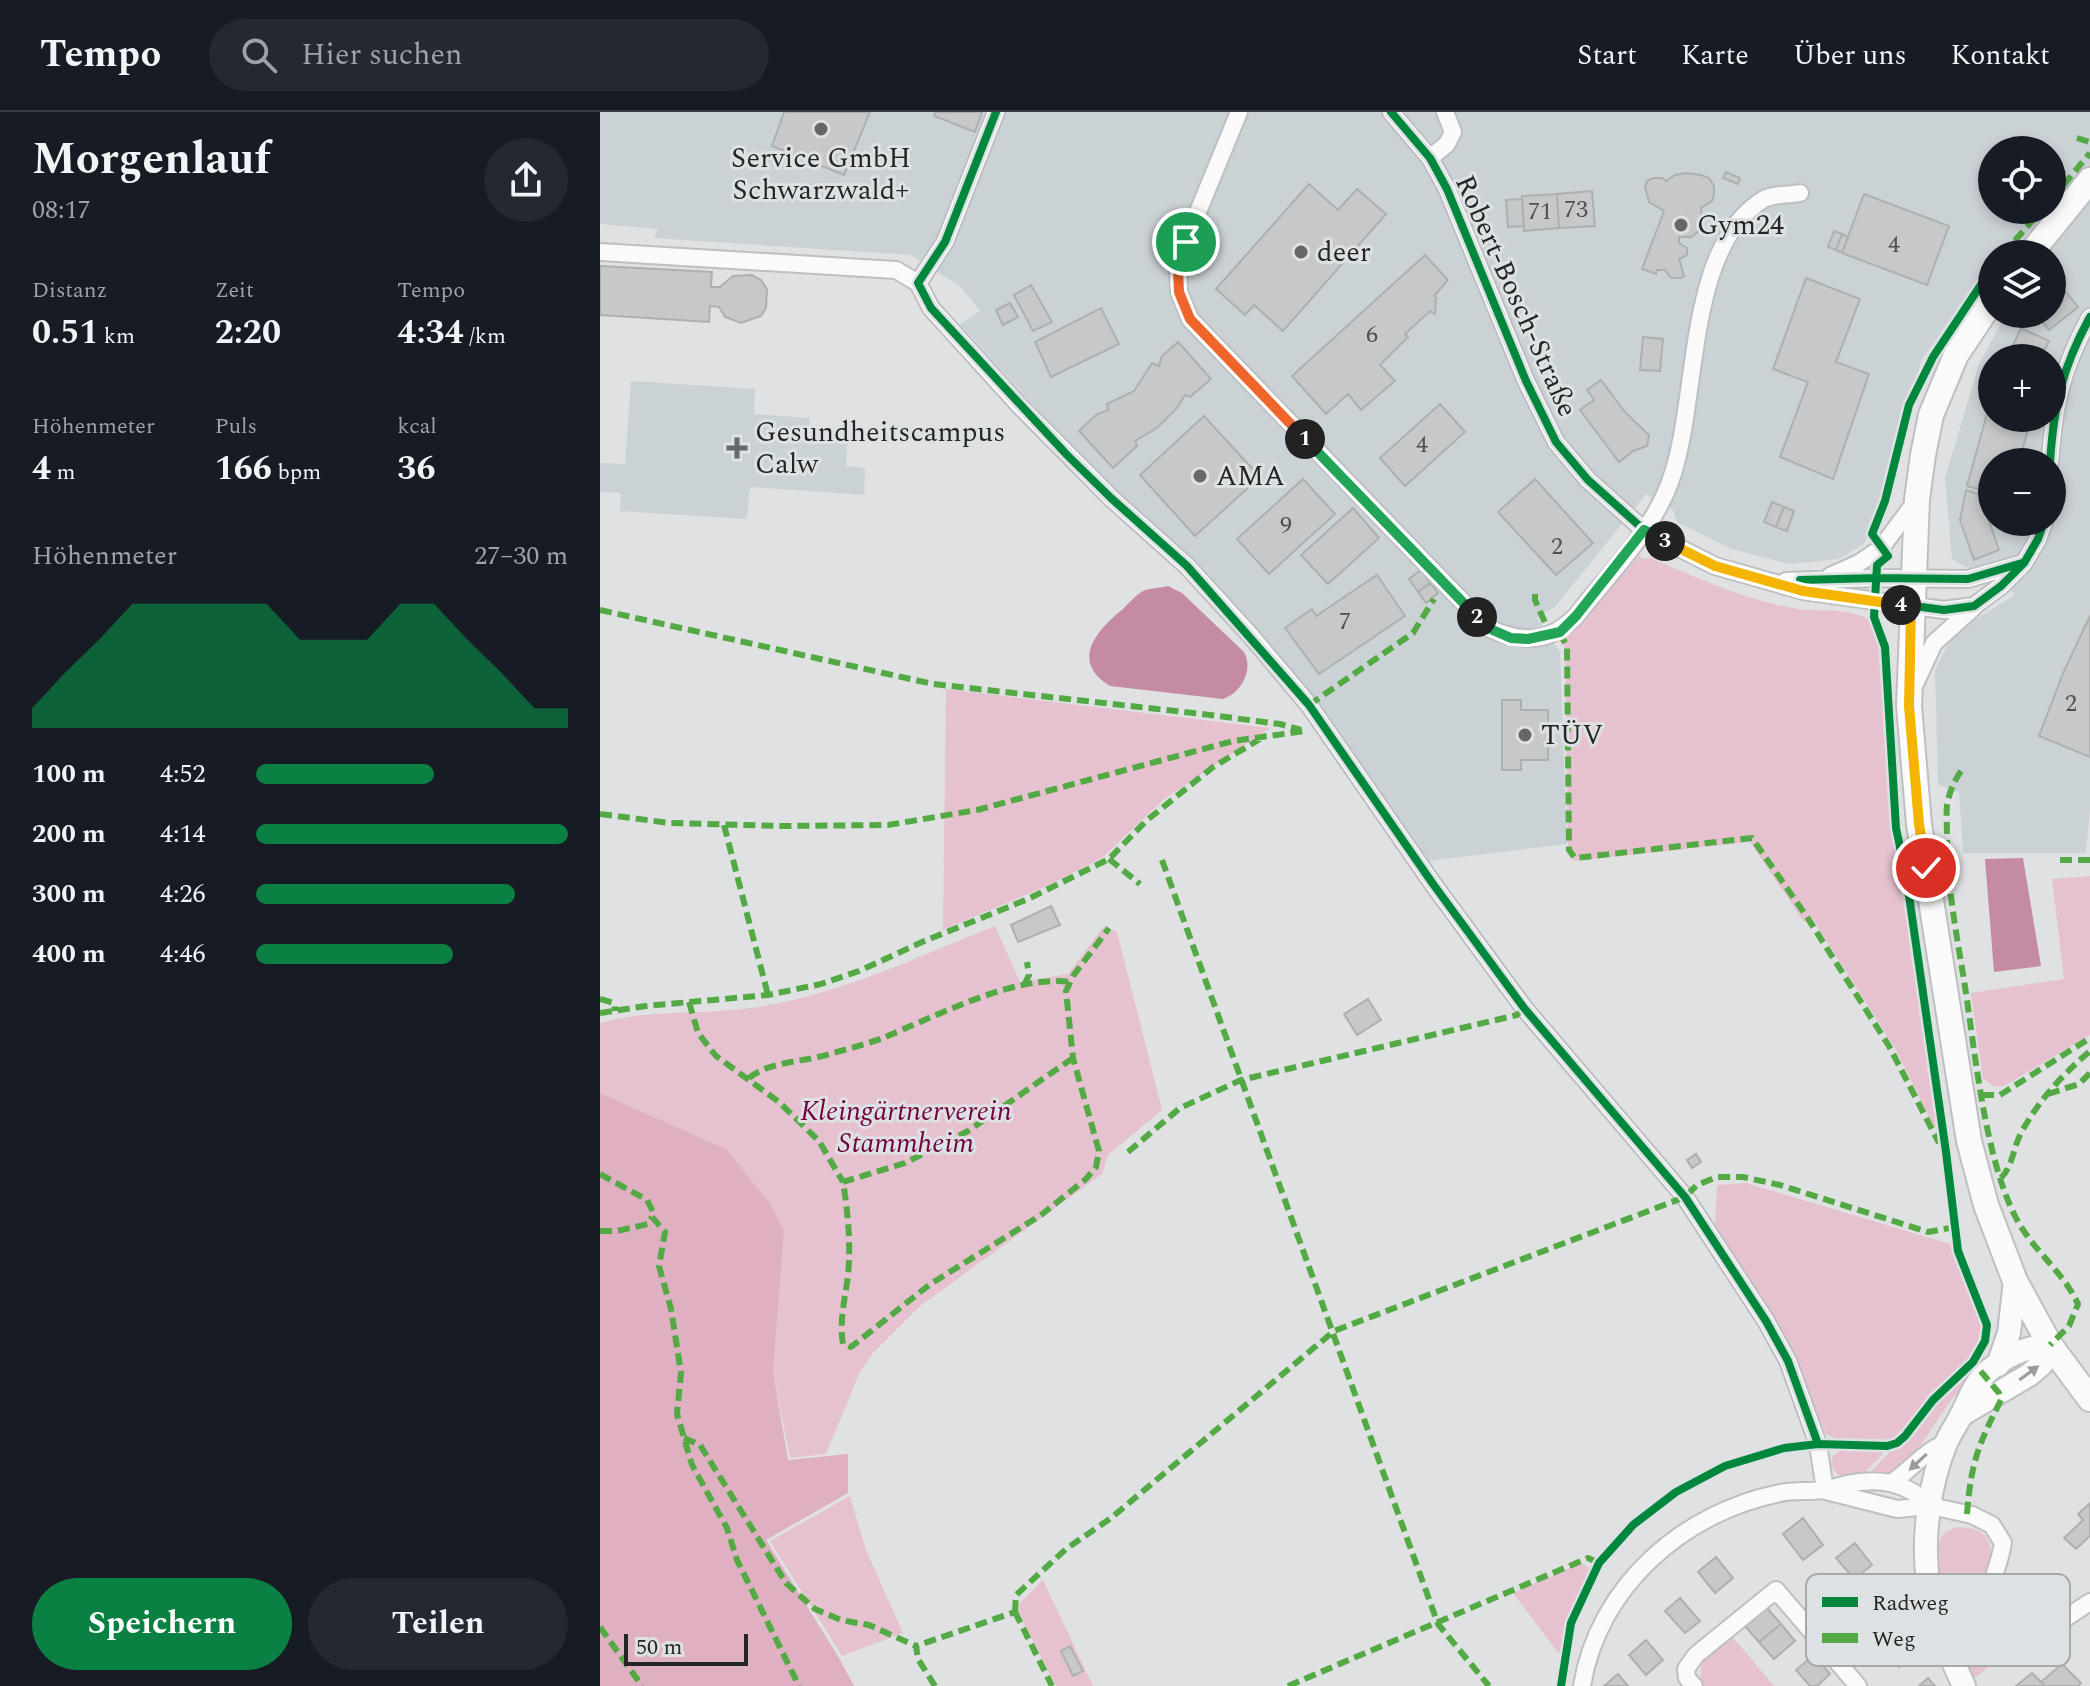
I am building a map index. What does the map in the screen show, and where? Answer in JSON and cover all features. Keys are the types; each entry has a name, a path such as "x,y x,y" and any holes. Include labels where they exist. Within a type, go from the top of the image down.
{"main road":[{"path":"2041,240 2090,180"},
{"path":"1978,322 1956,355 1931,415 1917,499 1909,706 1919,824 1969,1141 1986,1205 2015,1281 2050,1345 2090,1399"}],"street":[{"path":"918,283 945,242 996,112"},
{"path":"1239,112 1186,241 1178,269 1179,292 1190,319 1488,628 1511,638 1528,639 1560,632 1644,530 1670,482 1683,439 1702,306 1722,247 1740,220 1766,198 1800,193"},
{"name":"Robert-Bosch-Straße","path":"1391,112 1430,158 1447,189 1526,381 1556,442 1588,480 1644,530 1715,566 1803,591 1944,610 1974,606"},
{"path":"1430,158 1447,144 1453,132 1445,112"},
{"path":"600,252 896,270 918,283 931,308 1067,455 1187,566 1309,705 1433,884 1524,1008 1685,1197 1766,1321 1788,1361 1818,1444 1825,1490"},
{"path":"2051,448 2053,415 2061,382 2071,351 2090,317"},
{"name":"Robert-Bosch-Straße","path":"1821,580 1859,563 1881,548 1917,499"},
{"path":"1909,706 1920,669 1934,643 2024,563 2039,536"},
{"name":"Robert-Bosch-Straße","path":"1772,581 1968,579 2024,563"},
{"path":"1998,1365 2009,1333 2015,1281"},
{"path":"1927,1574 1926,1551 1937,1473 1946,1443 1970,1395 1983,1376 2011,1355 2033,1346 2050,1345 2042,1364 2029,1375 1961,1415"},
{"path":"1891,1483 1933,1448 1946,1443"},
{"path":"1582,1686 1585,1666 1603,1624 1643,1564 1671,1540 1730,1508 1781,1493 1825,1490 1869,1481 1915,1490 1931,1506"},
{"path":"1825,1490 1897,1509 1931,1506 1972,1515 1992,1525 2003,1543 1996,1574"},
{"path":"1694,1686 1687,1678 1686,1669 1696,1655 1776,1590 1806,1625"},
{"path":"2070,1615 2090,1602"},
{"path":"1841,1666 1858,1686"},
{"path":"1956,1666 1964,1686"}],"shaded area":[{"path":"600,112 2090,112 2090,808 2086,853 1963,853 1959,793 1938,784 1935,671 1953,633 2015,595 1991,565 1969,569 1952,559 1945,478 1978,367 1978,432 2066,432 2066,344 1990,344 1998,328 2066,328 2066,240 1978,240 1978,295 1970,292 1922,359 1884,492 1864,544 1839,559 1790,564 1731,549 1677,522 1673,510 1646,494 1555,607 1537,618 1560,652 1567,844 1428,861 1333,723 1309,694 1187,558 1068,443 960,324 980,311 961,287 911,255 654,238 658,229 600,224"},
{"name":"Gesundheitscampus Calw","path":"631,381 755,389 754,414 810,418 809,432 848,434 846,466 865,468 864,495 750,487 747,519 620,511 621,493 600,492 600,463 625,464"},
{"path":"1168,586 1182,593 1244,652 1247,666 1244,680 1229,696 1223,699 1110,686 1091,666 1089,656 1092,646 1105,626 1143,591"},
{"path":"2023,858 2041,966 1994,972 1985,859"},
{"path":"600,1093 726,1149 770,1204 784,1231 773,1372 788,1460 848,1454 848,1493 766,1540 854,1686 600,1686"}],"green space":[{"path":"1640,555 1642,559 1651,558 1756,599 1804,610 1851,613 1872,621 1881,658 1888,802 1939,1126 1934,1127 1895,1048 1811,917 1804,922 1750,842 1573,861 1568,850 1565,647 1558,639 1582,622"},
{"path":"946,689 1270,728 1163,800 1102,858 1047,886 943,930"},
{"path":"2090,876 2090,1035 2004,1086 1995,1087 1983,1079 1971,993 2064,979 2052,879"},
{"name":"Kleingärtnerverein Stammheim","path":"995,926 1020,982 1068,974 1104,926 1117,932 1162,1110 1108,1155 1102,1174 920,1306 872,1354 859,1374 826,1454 790,1458 773,1372 784,1231 726,1149 600,1093 600,1023 639,1015 738,1010 789,1001 849,984"},
{"path":"1746,1183 1950,1244 1982,1325 1981,1343 1971,1358 1931,1392 1901,1434 1888,1440 1838,1440 1826,1434 1793,1357 1715,1227 1717,1185"},
{"path":"1972,1368 1975,1375 1951,1400 1918,1449 1901,1468 1888,1474 1871,1476 1873,1469 1891,1451 1906,1442 1930,1411"},
{"path":"1844,1448 1882,1450 1882,1455 1863,1474 1838,1475 1831,1466 1833,1456"},
{"path":"850,1496 866,1550 903,1633 842,1656 770,1541"},
{"path":"1957,1527 1980,1532 1989,1543 1986,1574 1938,1574 1938,1545 1945,1533"},
{"path":"1579,1564 1590,1570 1566,1624 1559,1654 1513,1593"},
{"path":"1043,1580 1093,1686 1056,1686 1018,1612 1020,1603"},
{"path":"1731,1635 1774,1686 1705,1686 1700,1680 1702,1660"},
{"path":"1966,1666 1990,1666 1972,1680"}],"building":[{"name":"Service GmbH Schwarzwald+","path":"784,112 870,112 844,175 772,146"},
{"path":"935,112 982,112 975,132 934,116"},
{"path":"1726,172 1740,178 1738,184 1723,178"},
{"name":"Gym24","path":"1685,173 1709,178 1714,194 1712,201 1701,208 1703,228 1691,237 1679,237 1679,243 1687,248 1687,255 1679,259 1684,276 1671,278 1665,270 1657,270 1656,274 1642,269 1664,211 1649,202 1645,187 1647,181 1653,178 1666,181"},
{"name":"deer","path":"1309,184 1338,210 1357,189 1386,214 1283,331 1254,305 1245,315 1216,289"},
{"path":"1592,191 1595,226 1559,228 1557,194"},
{"path":"1557,194 1559,228 1524,231 1522,196"},
{"path":"1864,194 1949,226 1927,285 1842,253"},
{"path":"1522,199 1524,226 1508,227 1506,200"},
{"path":"1834,231 1842,234 1836,250 1828,247"},
{"path":"1842,234 1848,237 1842,253 1836,250"},
{"path":"1425,255 1448,280 1434,296 1435,314 1430,311 1405,334 1408,337 1380,365 1395,381 1361,410 1348,394 1326,414 1292,376"},
{"path":"600,266 712,272 711,287 720,287 733,276 752,275 761,280 767,289 766,308 761,316 741,323 725,317 719,307 710,306 709,322 600,315"},
{"path":"1806,278 1860,299 1836,362 1869,374 1833,479 1780,457 1808,382 1773,369"},
{"path":"1031,285 1052,322 1033,331 1014,295"},
{"path":"2066,292 2078,307 2066,317"},
{"path":"1010,303 1018,317 1003,325 996,310"},
{"path":"1101,308 1119,344 1051,377 1035,342"},
{"path":"2021,328 2049,341 2048,344 2014,344"},
{"path":"1643,337 1663,339 1660,371 1640,370"},
{"path":"1178,342 1211,379 1190,397 1185,395 1177,408 1157,428 1135,441 1137,446 1113,468 1079,431 1097,414 1108,410 1107,404 1134,391 1152,363 1159,366 1162,356"},
{"path":"1601,380 1625,412 1649,435 1647,446 1633,451 1619,462 1580,410 1594,400 1587,390"},
{"path":"1440,404 1465,432 1405,486 1380,458"},
{"name":"AMA","path":"1204,416 1260,477 1195,536 1140,475"},
{"path":"1982,432 2027,432 2023,448 1978,448 1978,489 1967,486"},
{"path":"1303,479 1335,514 1269,574 1237,539"},
{"path":"1535,479 1593,543 1556,575 1498,512"},
{"path":"1966,490 1978,494 1978,536 1994,536 1999,550 1974,560 1960,520"},
{"path":"1772,502 1784,507 1776,527 1764,522"},
{"path":"1784,507 1794,511 1787,531 1776,527"},
{"path":"1353,508 1379,538 1328,584 1301,555"},
{"path":"1421,570 1430,583 1418,592 1409,579"},
{"path":"1377,575 1405,616 1319,674 1285,628 1312,609 1316,616"},
{"path":"1430,583 1438,593 1426,603 1418,592"},
{"path":"2090,616 2090,757 2039,736 2064,671"},
{"name":"TÜV","path":"1502,700 1521,700 1521,710 1548,710 1548,760 1521,760 1521,770 1502,770"},
{"path":"1051,906 1060,925 1018,942 1011,925"},
{"path":"1368,999 1381,1020 1357,1035 1344,1014"},
{"path":"1696,1154 1701,1162 1692,1168 1687,1160"},
{"path":"2090,1503 2090,1536 2076,1549 2064,1538 2083,1520 2078,1514"},
{"path":"1803,1518 1823,1545 1803,1560 1783,1534"},
{"path":"1855,1543 1872,1565 1860,1574 1850,1574 1836,1558"},
{"path":"1716,1557 1733,1578 1715,1593 1698,1572"},
{"path":"1680,1598 1700,1621 1685,1633 1665,1611"},
{"path":"1767,1608 1781,1624 1759,1642 1745,1626"},
{"path":"1781,1624 1795,1641 1774,1659 1759,1642"},
{"path":"1646,1640 1663,1660 1646,1675 1629,1655"},
{"path":"1070,1646 1083,1671 1073,1676 1061,1651"},
{"path":"1806,1662 1806,1666 1823,1666 1830,1674 1817,1686 1810,1686 1796,1670"},
{"path":"2060,1666 2064,1666 2081,1683 2078,1686 2045,1686 2041,1682"},
{"path":"2032,1673 2045,1686 2016,1686"},
{"path":"1618,1674 1628,1686 1604,1686"},
{"path":"1928,1678 1935,1686 1919,1686"}],"marked path":[{"path":"2077,138 2090,142"},
{"path":"2066,182 2090,153"},
{"path":"2015,240 2030,224"},
{"path":"1535,594 1550,634"},
{"path":"1309,705 1413,633 1434,599"},
{"path":"600,610 933,684 1202,714 1280,724 1301,730"},
{"path":"1560,632 1567,647 1569,850 1575,858 1752,838 1807,917 1889,1046 1939,1143"},
{"path":"600,814 670,823 888,825 977,810 1233,741 1305,731"},
{"path":"600,1013 768,995 821,984 859,971 1028,899 1109,859 1146,821 1213,767 1260,739"},
{"path":"1961,771 1947,805 1949,872 1988,1133 2004,1191 2015,1216 2078,1304 2069,1326 2050,1345"},
{"path":"724,825 768,995"},
{"path":"1109,859 1140,884"},
{"path":"1162,860 1438,1624 1489,1686"},
{"path":"2060,860 2090,860"},
{"path":"1926,868 1947,864"},
{"path":"1073,1058 968,1131 905,1163 843,1182 849,1252 842,1318 843,1344 851,1347 929,1285 1041,1215 1086,1179 1096,1167 1099,1151 1073,1058 1066,991 1073,976 1109,928"},
{"path":"1024,985 1029,975 1027,962"},
{"path":"749,1078 777,1065 820,1057 883,1038 1001,991 1025,984 1070,982"},
{"path":"600,999 614,1003 615,1011"},
{"path":"689,1002 698,1033 716,1056 779,1102 819,1141 843,1182"},
{"path":"1128,1152 1180,1108 1241,1080 1517,1015 1524,1008"},
{"path":"1982,1095 2000,1095 2090,1038"},
{"path":"2001,1178 2035,1110 2090,1051"},
{"path":"2048,1094 2079,1084 2090,1073"},
{"path":"600,1174 647,1200 652,1217 665,1232 659,1266 671,1309 681,1373 677,1414 692,1465 727,1528 737,1560 799,1686"},
{"path":"1015,1612 1016,1595 1066,1549 1111,1518 1334,1331 1685,1197 1697,1185 1717,1177 1743,1177 1780,1185 1928,1232 1955,1227"},
{"path":"600,1231 617,1231 648,1224 652,1217"},
{"path":"1967,1514 1977,1455 2001,1400 1999,1393 1973,1362"},
{"path":"684,1438 700,1445 786,1583 815,1609 841,1620 869,1625 916,1646"},
{"path":"1288,1686 1588,1558 1599,1563"},
{"path":"1015,1612 1052,1686"},
{"path":"935,1686 918,1659 916,1646 1015,1612"},
{"path":"600,1627 642,1686"}],"cycle path":[{"path":"996,112 945,242 918,283 931,308 1067,455 1187,566 1309,705 1433,884 1524,1008 1685,1197 1766,1321 1788,1361 1818,1444"},
{"path":"1391,112 1430,158 1447,189 1526,381 1556,442 1588,480 1644,530 1715,566 1803,591 1944,610 1974,606 2001,586 2024,563 2039,536"},
{"path":"1561,1686 1571,1623 1599,1563 1633,1525 1676,1492 1725,1466 1784,1448 1818,1444 1887,1446 1897,1443 1933,1400 1973,1362 1985,1341 1987,1325 1958,1251 1906,875 1896,828 1885,647 1874,617 1877,565 1888,556 1872,534 1885,501 1909,405 1933,357 1978,289"},
{"path":"2051,448 2066,370 2090,317"},
{"path":"1800,580 1968,579 2022,563"}],"place":[{"name":"Service GmbH Schwarzwald+","path":"821,129"},
{"name":"Gym24","path":"1681,225"},
{"name":"deer","path":"1301,252"},
{"name":"Gesundheitscampus Calw","path":"737,448"},
{"name":"AMA","path":"1200,476"},
{"name":"TÜV","path":"1525,735"}],"route":[{"path":"1186,242 1178,269 1179,292 1190,319 1488,628 1511,638 1528,639 1560,632 1644,530 1715,566 1744,575 1803,591 1911,607 1909,706 1926,868"}]}
